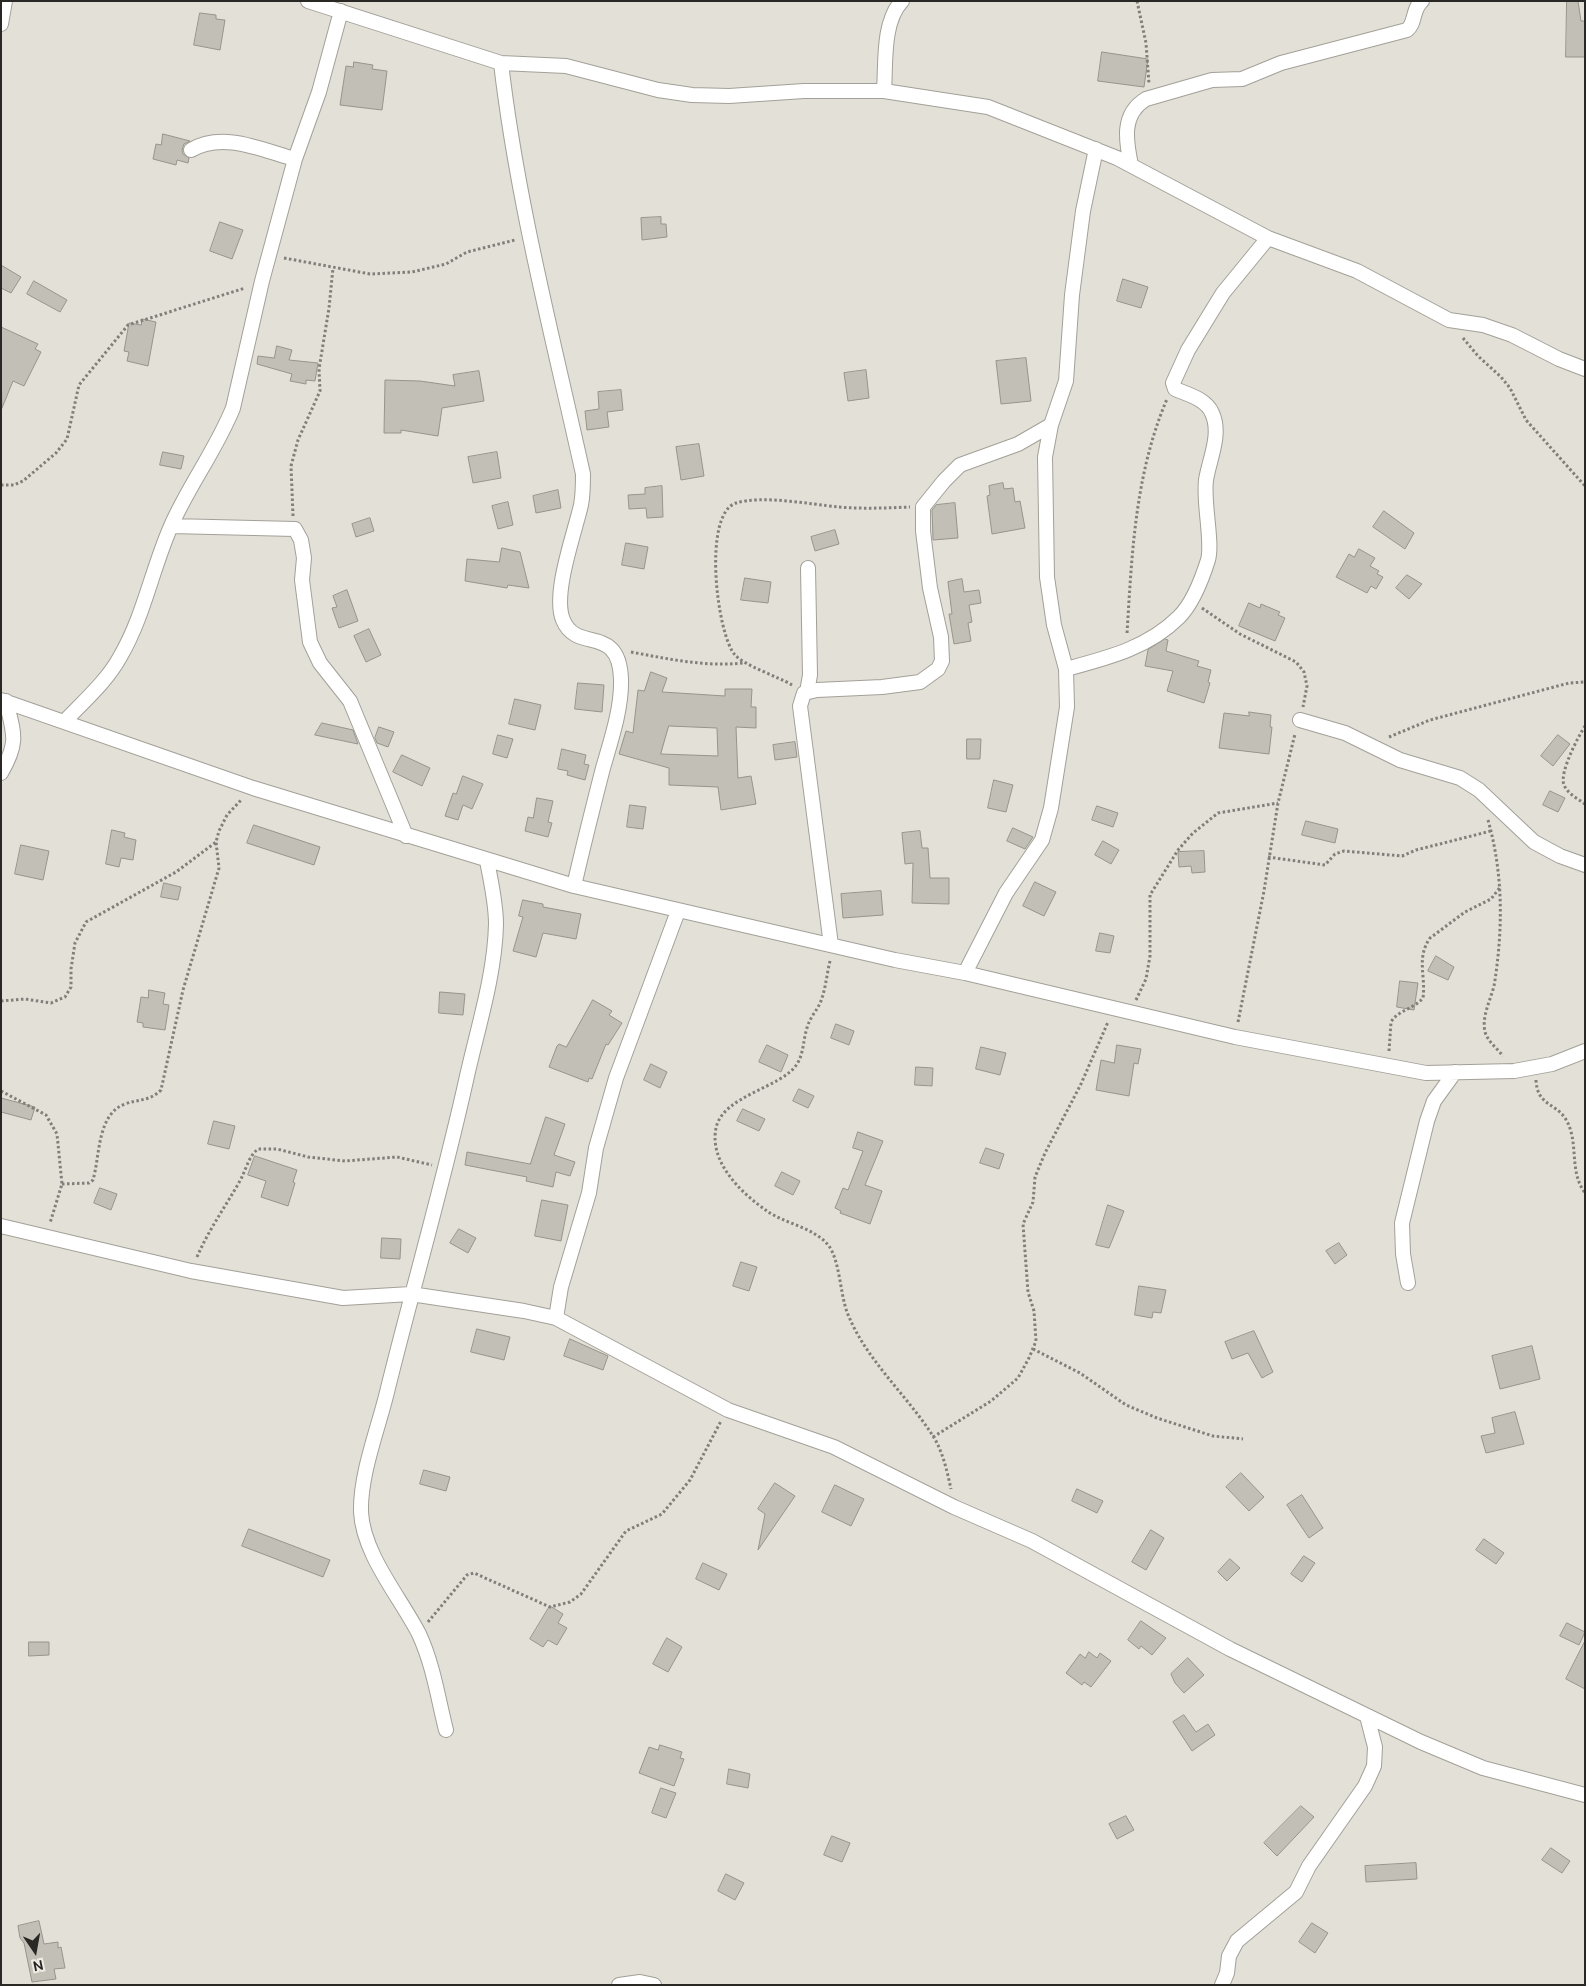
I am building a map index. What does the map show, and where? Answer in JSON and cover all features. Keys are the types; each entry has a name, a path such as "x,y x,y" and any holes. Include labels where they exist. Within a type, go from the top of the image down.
{"street":[{"path":"1,24 5,1"},
{"path":"308,1 501,63 566,66 658,90 692,95 804,91 884,91 988,107 1096,149 1131,165 1268,238 1357,271 1449,320 1483,325 1512,335 1558,359 1585,369"},
{"path":"884,91 890,23 894,12 902,1"},
{"path":"1131,165 1126,131 1130,117 1137,104 1146,99 1220,79 1242,79 1281,63 1407,30 1411,25 1416,8 1422,1"},
{"path":"66,721 97,688 120,659 135,627 171,526 226,426 233,408 262,281 296,159 319,92 341,11"},
{"path":"501,63 507,114 530,236 583,474 582,503 566,558 561,602 562,619 576,636 605,643 612,648 617,656 621,679 615,724 574,886"},
{"path":"191,150 210,141 224,140 296,159"},
{"path":"965,973 1006,893 1042,840 1051,808 1067,708 1066,669 1054,625 1048,577 1045,457 1051,425 1066,381 1072,295 1083,211 1096,149"},
{"path":"1066,669 1126,652 1162,631 1180,617 1191,601 1209,558 1205,493 1206,479 1214,448 1214,416 1204,402 1173,388 1188,350 1222,293 1268,238"},
{"path":"805,692 882,687 920,682 938,669 942,660 941,637 930,588 922,531 923,506 960,465 1018,444 1051,425"},
{"path":"171,526 295,529 301,540 304,558 304,598 310,642 320,663 350,701 406,836"},
{"path":"808,568 810,675 800,706 832,945"},
{"path":"4,701 66,721 253,788 574,886 678,911 965,973 1235,1037 1426,1073 1514,1071 1552,1064 1585,1051"},
{"path":"1,773 12,755 15,743 4,701"},
{"path":"1300,720 1345,734 1400,760 1460,778 1479,790 1534,842 1560,856 1585,865"},
{"path":"446,1730 429,1659 419,1634 368,1540 361,1513 363,1478 379,1429 411,1294 446,1173 495,941 493,893 487,861"},
{"path":"556,1318 560,1287 589,1193 596,1148 616,1078 678,911"},
{"path":"1408,1283 1402,1254 1402,1223 1427,1121 1434,1101 1455,1072"},
{"path":"1,1226 192,1271 343,1298 411,1294 524,1311 556,1318 728,1410 834,1447 954,1507 1032,1541 1230,1649 1367,1716 1483,1768 1585,1795"},
{"path":"1222,1985 1229,1956 1237,1942 1296,1892 1309,1866 1365,1786 1374,1766 1375,1747 1367,1716"},
{"path":"619,1985 640,1982 654,1985"}],"path":[{"path":"1137,1 1146,43 1149,70 1146,99"},
{"path":"270,255 370,274 412,272 446,264 467,252 530,236"},
{"path":"295,529 291,503 291,466 298,440 320,391 319,370 333,268"},
{"path":"1,485 14,484 23,480 56,453 67,439 79,385 128,325 262,281"},
{"path":"1449,320 1478,356 1501,377 1510,388 1526,420 1585,486"},
{"path":"1126,652 1132,540 1144,470 1155,428 1173,388"},
{"path":"805,692 772,674 744,663 728,646 724,630 714,553 725,513 734,504 747,500 788,501 866,509 923,506"},
{"path":"1191,601 1240,634 1296,662 1304,672 1307,686 1278,803 1235,1037"},
{"path":"612,648 697,664 717,666 744,663"},
{"path":"1369,746 1430,720 1569,683 1585,682"},
{"path":"1585,726 1563,776 1564,786 1585,804"},
{"path":"62,1184 89,1183 93,1180 106,1122 114,1109 126,1103 156,1096 161,1090 183,990 219,868 216,842 227,815 253,788"},
{"path":"1128,1013 1146,979 1150,956 1150,895 1178,850 1193,833 1218,813 1278,803"},
{"path":"1486,815 1491,831 1501,885 1498,962 1494,988 1485,1019 1485,1032 1489,1041 1514,1071"},
{"path":"1268,857 1325,866 1335,854 1344,851 1402,856 1416,850 1491,831"},
{"path":"1,1001 25,999 51,1003 66,997 71,987 70,969 76,943 86,922 176,872 216,842"},
{"path":"1388,1066 1391,1022 1423,998 1421,959 1426,944 1430,938 1465,912 1492,899 1501,885"},
{"path":"832,945 823,996 818,1009 810,1019 803,1051 796,1065 788,1072 734,1104 720,1118 716,1128 717,1155 726,1173 767,1211 817,1236 829,1247 847,1312 867,1349 933,1437 947,1468 954,1507"},
{"path":"933,1437 991,1401 1018,1378 1033,1349 1036,1341 1034,1312 1028,1292 1023,1224 1033,1202 1035,1177 1045,1153 1081,1084 1114,1009"},
{"path":"1535,1067 1536,1084 1540,1097 1565,1118 1572,1134 1575,1176 1585,1192"},
{"path":"1,1091 46,1114 57,1134 62,1184 45,1237"},
{"path":"192,1271 210,1228 258,1149 278,1150 308,1157 345,1161 397,1157 426,1162 446,1173"},
{"path":"1033,1349 1080,1374 1126,1405 1157,1418 1213,1436 1243,1439"},
{"path":"419,1634 463,1579 474,1573 550,1607 570,1602 581,1594 626,1531 662,1514 690,1480 728,1410"}],"building":[{"path":"1567,1 1578,1 1581,21 1585,21 1585,57 1566,57"},
{"path":"200,13 216,15 216,19 225,20 220,50 194,45"},
{"path":"1102,52 1148,59 1144,87 1098,81"},
{"path":"354,62 373,65 372,69 387,71 382,110 340,105 346,66 353,67"},
{"path":"163,134 190,141 184,144 182,150 183,154 189,158 188,163 177,160 176,165 153,159 156,144 161,145"},
{"path":"661,217 661,224 666,224 667,237 642,240 641,218"},
{"path":"220,222 243,230 232,259 210,251"},
{"path":"1,265 21,277 11,293 1,288"},
{"path":"1123,279 1148,287 1141,308 1117,301"},
{"path":"34,281 67,300 60,312 27,294"},
{"path":"142,319 156,322 148,366 127,361 129,352 124,351 129,323 141,325"},
{"path":"1,327 38,344 35,349 41,352 24,386 13,381 2,408"},
{"path":"277,346 292,350 289,360 318,363 315,381 306,380 306,384 290,381 292,374 257,364 258,356 274,358"},
{"path":"1026,358 1031,401 1001,404 996,361"},
{"path":"866,370 869,398 848,401 844,373"},
{"path":"479,371 484,401 442,408 438,436 401,430 401,433 384,433 385,380 420,381 455,386 453,375"},
{"path":"621,390 623,410 607,412 609,427 587,430 585,411 599,409 598,392"},
{"path":"699,444 704,476 681,480 676,447"},
{"path":"163,452 184,456 181,469 160,465"},
{"path":"497,452 501,478 473,483 468,457"},
{"path":"1003,483 1004,489 1013,488 1015,502 1020,501 1025,528 992,534 987,496 990,495 989,486"},
{"path":"662,486 663,517 647,518 646,508 629,509 628,495 645,494 645,488"},
{"path":"558,490 561,508 536,513 533,496"},
{"path":"508,502 513,525 498,529 492,506"},
{"path":"955,503 958,538 933,540 932,510 936,505"},
{"path":"1384,511 1414,533 1405,549 1373,527"},
{"path":"370,518 374,531 356,537 352,524"},
{"path":"835,530 839,544 815,551 811,537"},
{"path":"626,543 648,547 644,569 622,565"},
{"path":"502,548 520,552 529,588 508,585 507,588 465,581 467,559 499,562"},
{"path":"1359,549 1375,558 1370,566 1379,571 1377,574 1383,577 1376,589 1371,586 1367,593 1336,577 1349,554 1354,557"},
{"path":"1407,575 1422,584 1409,599 1396,588"},
{"path":"745,578 771,582 768,603 741,600"},
{"path":"962,579 964,592 979,590 981,603 969,605 972,622 968,623 971,641 954,644 949,614 952,614 948,582"},
{"path":"347,590 358,621 339,628 332,608 337,607 333,596"},
{"path":"1249,603 1260,608 1261,604 1280,612 1278,615 1285,618 1275,641 1239,626"},
{"path":"369,629 381,655 366,662 354,636"},
{"path":"1165,639 1168,640 1166,651 1199,661 1197,666 1211,670 1208,682 1210,683 1204,703 1167,691 1173,671 1145,666 1148,650"},
{"path":"651,672 667,678 662,692 725,696 725,689 752,689 751,707 756,707 756,728 736,727 738,778 751,776 756,804 721,810 718,787 669,785 669,768 619,754 626,731 633,733 638,690 644,691","holes":["669,726 717,728 718,756 661,754"]},
{"path":"578,683 604,685 602,712 575,709"},
{"path":"515,699 541,705 535,730 509,724"},
{"path":"1249,712 1271,715 1270,727 1272,727 1269,754 1219,748 1224,713 1249,716"},
{"path":"322,723 353,730 358,744 315,735"},
{"path":"379,727 394,732 388,747 377,743 375,738"},
{"path":"498,735 513,739 507,758 493,754"},
{"path":"1558,735 1570,744 1553,766 1541,756"},
{"path":"967,739 981,739 980,759 967,759"},
{"path":"795,742 797,757 775,760 773,745"},
{"path":"562,749 586,755 584,764 589,765 585,780 567,775 568,771 558,769"},
{"path":"402,755 430,768 422,786 393,772"},
{"path":"463,776 483,784 472,809 463,805 458,820 445,816 453,793 456,794"},
{"path":"994,780 1013,785 1006,812 988,808"},
{"path":"1550,791 1565,798 1558,812 1543,805"},
{"path":"537,798 553,801 548,822 552,823 548,837 525,831 528,817 533,818"},
{"path":"630,805 646,807 643,829 627,827"},
{"path":"1097,806 1118,813 1113,827 1092,820"},
{"path":"1306,821 1338,829 1335,843 1302,835"},
{"path":"254,825 320,847 314,865 247,843"},
{"path":"1013,828 1033,837 1025,849 1007,841"},
{"path":"112,830 125,833 124,837 136,840 133,860 121,858 119,867 106,864"},
{"path":"920,831 922,848 928,848 930,878 949,878 949,904 912,903 913,863 905,864 902,833"},
{"path":"1103,841 1119,850 1111,864 1095,855"},
{"path":"21,845 49,851 43,880 15,874"},
{"path":"1204,851 1205,872 1192,873 1191,866 1179,867 1178,852"},
{"path":"1035,882 1056,892 1044,916 1023,906"},
{"path":"164,883 181,887 178,900 161,897"},
{"path":"881,891 883,915 843,918 841,894"},
{"path":"523,900 543,904 543,907 581,914 576,939 543,933 536,957 513,951 523,917 519,916"},
{"path":"1100,933 1114,936 1110,953 1096,951"},
{"path":"1436,956 1454,967 1448,980 1428,971"},
{"path":"1400,981 1418,983 1414,1010 1397,1007"},
{"path":"149,990 165,993 163,1004 169,1005 165,1030 143,1027 143,1023 137,1022 141,997 148,998"},
{"path":"440,992 465,994 463,1015 439,1013"},
{"path":"593,1000 612,1011 609,1015 622,1023 608,1045 606,1044 592,1079 589,1078 588,1082 549,1067 557,1046 559,1044 566,1047"},
{"path":"836,1024 854,1031 849,1045 831,1038"},
{"path":"767,1045 788,1055 781,1072 759,1062"},
{"path":"1117,1045 1141,1049 1138,1064 1134,1063 1129,1096 1096,1090 1101,1060 1114,1063"},
{"path":"981,1047 1006,1053 1000,1075 976,1069"},
{"path":"651,1064 667,1072 660,1088 644,1080"},
{"path":"916,1067 933,1068 932,1086 915,1085"},
{"path":"799,1089 814,1096 808,1108 793,1101"},
{"path":"1,1098 35,1107 31,1120 1,1112"},
{"path":"743,1109 765,1119 759,1131 737,1121"},
{"path":"546,1117 565,1124 554,1155 575,1162 570,1176 556,1172 553,1187 526,1181 527,1177 465,1165 467,1152 530,1164"},
{"path":"214,1121 235,1126 229,1149 208,1144"},
{"path":"858,1132 883,1141 865,1185 882,1191 870,1224 840,1213 841,1211 835,1208 843,1188 848,1190 863,1151 853,1148"},
{"path":"986,1148 1004,1154 999,1169 980,1163"},
{"path":"255,1156 297,1170 288,1206 261,1197 266,1181 248,1175"},
{"path":"782,1172 800,1181 793,1195 775,1186"},
{"path":"100,1188 117,1194 111,1210 94,1203"},
{"path":"542,1200 568,1205 561,1241 535,1236"},
{"path":"1108,1205 1124,1211 1109,1248 1096,1245"},
{"path":"459,1229 476,1238 468,1253 450,1243"},
{"path":"382,1238 401,1239 400,1259 381,1258"},
{"path":"1339,1243 1347,1255 1335,1264 1326,1251"},
{"path":"741,1262 757,1267 749,1291 733,1286"},
{"path":"1139,1286 1166,1290 1161,1313 1153,1312 1152,1318 1135,1315"},
{"path":"477,1329 510,1337 504,1360 471,1352"},
{"path":"1254,1331 1273,1372 1262,1378 1248,1353 1232,1359 1225,1342"},
{"path":"570,1339 608,1356 603,1370 564,1356"},
{"path":"1532,1346 1540,1379 1500,1389 1492,1356"},
{"path":"1515,1412 1524,1444 1486,1453 1481,1436 1495,1433 1492,1418"},
{"path":"424,1470 450,1477 446,1491 420,1484"},
{"path":"1241,1473 1264,1497 1249,1511 1226,1487"},
{"path":"775,1483 795,1496 758,1550 765,1514 758,1509"},
{"path":"835,1485 864,1499 851,1526 822,1512"},
{"path":"1077,1489 1103,1501 1097,1513 1072,1501"},
{"path":"1302,1495 1323,1528 1309,1538 1287,1505"},
{"path":"249,1529 330,1560 323,1577 242,1546"},
{"path":"1151,1530 1164,1538 1146,1570 1132,1562"},
{"path":"1484,1539 1504,1553 1496,1564 1476,1550"},
{"path":"1304,1556 1315,1563 1302,1582 1291,1574"},
{"path":"1230,1559 1240,1568 1227,1581 1218,1572"},
{"path":"703,1563 727,1574 719,1590 696,1579"},
{"path":"550,1606 563,1614 558,1623 567,1628 557,1645 548,1640 543,1647 530,1639"},
{"path":"1141,1621 1166,1638 1152,1655 1141,1646 1139,1649 1128,1640"},
{"path":"1567,1623 1585,1632 1579,1645 1560,1636"},
{"path":"667,1638 682,1647 668,1672 653,1664"},
{"path":"1585,1641 1585,1689 1566,1679"},
{"path":"29,1642 49,1642 49,1655 29,1656"},
{"path":"1089,1652 1097,1658 1100,1653 1111,1661 1091,1687 1084,1682 1082,1685 1066,1673 1080,1654 1085,1658"},
{"path":"1188,1658 1204,1675 1184,1693 1175,1683 1171,1674"},
{"path":"1184,1715 1196,1732 1208,1724 1215,1735 1192,1751 1173,1722"},
{"path":"660,1745 682,1752 680,1758 684,1759 674,1786 639,1773 649,1747 658,1750"},
{"path":"729,1769 750,1774 748,1788 727,1784"},
{"path":"661,1788 676,1793 666,1818 652,1813"},
{"path":"1301,1806 1314,1817 1277,1856 1264,1843"},
{"path":"1126,1816 1134,1830 1117,1839 1109,1824"},
{"path":"832,1836 850,1843 842,1862 824,1855"},
{"path":"1551,1848 1570,1861 1562,1873 1542,1860"},
{"path":"1416,1863 1417,1879 1366,1882 1365,1866"},
{"path":"726,1874 744,1883 735,1900 718,1891"},
{"path":"39,1921 44,1944 58,1942 58,1948 61,1947 65,1968 54,1969 56,1979 32,1982 24,1943 20,1938 18,1926"},
{"path":"1312,1923 1328,1933 1315,1953 1299,1942"}]}
